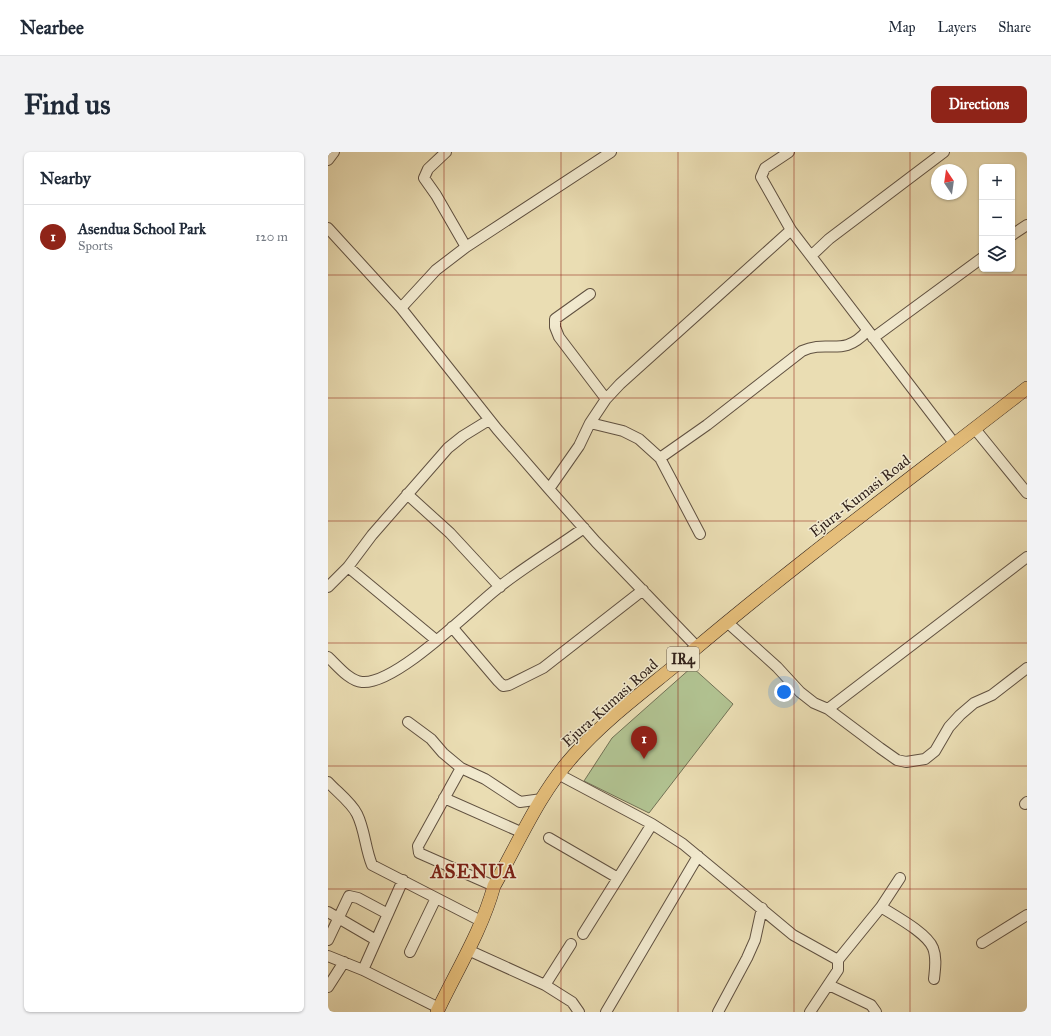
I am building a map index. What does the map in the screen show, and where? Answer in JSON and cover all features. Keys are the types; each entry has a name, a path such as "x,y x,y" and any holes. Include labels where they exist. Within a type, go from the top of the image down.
{"main road":[{"name":"Ejura-Kumasi Road","path":"438,1010 482,921 494,886 542,799 558,774 573,755 727,622 1027,388"}],"street":[{"path":"328,160 334,152"},
{"path":"446,152 428,169 424,178 436,195 466,246"},
{"path":"402,308 436,270 466,246 612,152"},
{"path":"789,152 765,168 761,178 791,230 954,444"},
{"path":"811,256 829,239 944,152"},
{"path":"1015,233 1027,225"},
{"path":"328,228 402,308 489,420 549,489 697,648"},
{"path":"549,489 576,451 590,423 606,399 620,384 791,230"},
{"path":"660,458 707,425 802,351 810,347 838,347 858,341 870,335 979,260"},
{"path":"590,294 555,319 555,327 559,337 606,399"},
{"path":"328,587 348,567 372,534 448,448 463,436 489,420"},
{"path":"590,423 623,431 639,439 660,458 700,534"},
{"path":"975,429 1027,493"},
{"path":"407,494 450,533 500,587"},
{"path":"328,657 352,678 361,682 378,680 409,663 500,587 584,528"},
{"path":"828,709 1027,557"},
{"path":"348,567 436,640"},
{"path":"452,626 498,681 503,686 509,686 543,668 643,590"},
{"path":"727,622 777,667 800,692 814,703 828,709 897,760 906,762 925,759 935,751 949,727 960,715 974,703 992,695 1027,668"},
{"path":"408,722 431,739 443,753 461,768 485,779 520,802 542,799"},
{"path":"461,768 418,846 419,853 494,886"},
{"path":"558,774 652,824 698,856 762,908 792,936 838,960"},
{"path":"328,782 356,813 363,830 367,854 372,864 482,921"},
{"path":"444,798 523,833"},
{"path":"584,934 652,824"},
{"path":"549,838 618,878"},
{"path":"606,1012 698,856"},
{"path":"810,1012 838,970 838,960 881,907 900,878"},
{"path":"362,970 403,880"},
{"path":"328,940 349,896 358,898 388,914"},
{"path":"410,952 436,898"},
{"path":"881,907 928,938 933,948 936,962 934,979"},
{"path":"718,1012 755,940 762,908"},
{"path":"328,912 339,917 376,940"},
{"path":"982,943 1027,915"},
{"path":"545,985 571,944"},
{"path":"468,950 545,985 572,1002 579,1012"},
{"path":"328,956 362,970 438,1010"},
{"path":"328,987 344,962"},
{"path":"829,985 871,1005 876,1012"}],"green space":[{"path":"692,667 733,704 649,813 584,781 612,738"}],"place":[{"name":"Asendua School Park","path":"644,759"}],"district":[{"name":"ASENUA","path":"474,871"}]}
